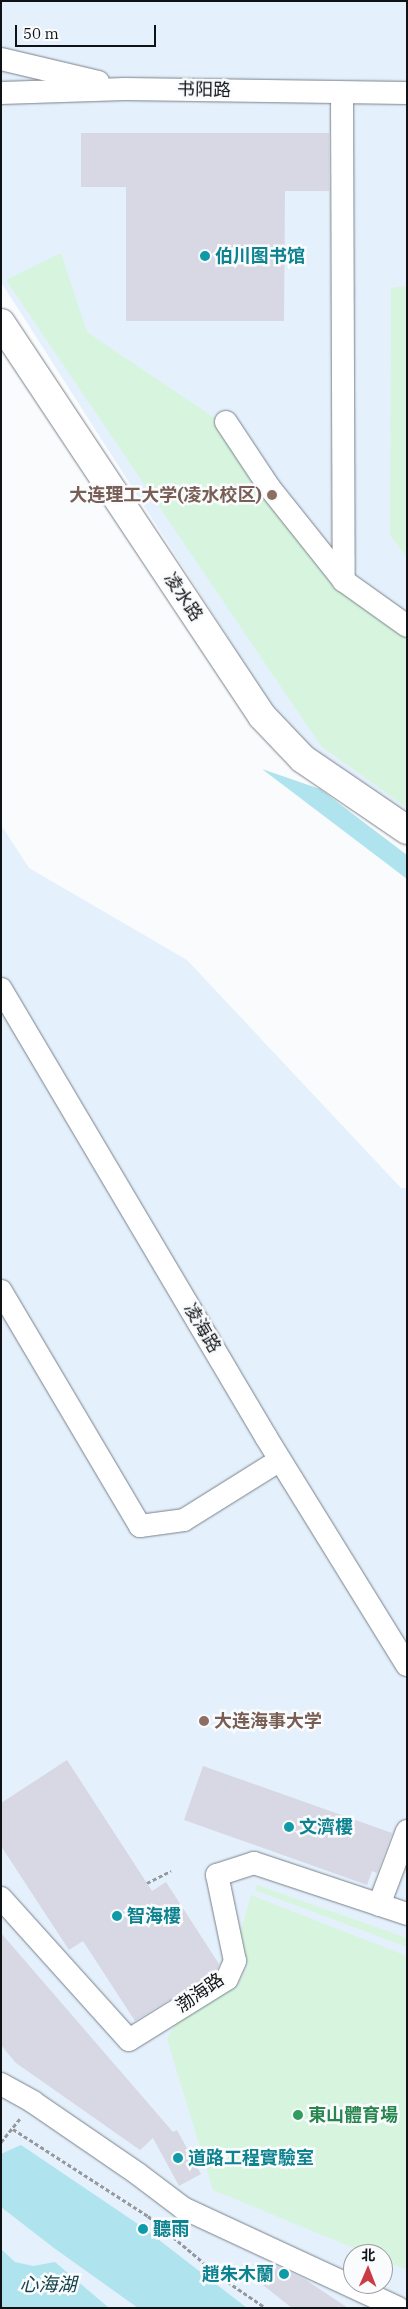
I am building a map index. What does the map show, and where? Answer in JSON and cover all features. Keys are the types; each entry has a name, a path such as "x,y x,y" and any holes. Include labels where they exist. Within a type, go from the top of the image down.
{"main road":[{"name":"凌水路","path":"1,323 262,716 303,759 407,830"}],"street":[{"path":"1,59 126,89"},
{"name":"书阳路","path":"1,93 126,89 407,94"},
{"path":"342,93 344,581"},
{"path":"226,422 269,487 344,581 407,626"},
{"name":"凌海路","path":"1,989 280,1460 407,1665"},
{"path":"1,1291 140,1526 184,1520 280,1460"},
{"path":"379,1905 407,1831"},
{"name":"渤海路","path":"1,1898 129,2040 227,1979 234,1960 217,1876 254,1863 407,1914"},
{"path":"1,2084 41,2107 183,2208 398,2308"}],"path":[{"path":"147,1883 171,1871"},
{"path":"1,2142 13,2129 148,2216 222,2278 266,2308"}],"shaded area":[{"name":"大连理工大学(凌水校区)","path":"1,1 407,1 407,819 311,754 273,708 1,282"},
{"name":"大连海事大学","path":"1,825 29,868 187,960 401,1188 407,1188 407,2308 1,2308"}],"green space":[{"path":"61,253 87,332 231,429 344,581 407,626 407,808 321,746 6,280"},
{"path":"406,286 407,558 390,535 391,288"},
{"path":"257,1885 407,1938 407,1947 255,1890"},
{"name":"東山體育場","path":"251,1895 407,1956 407,2270 393,2264 393,2244 344,2244 213,2190 167,2039 182,2013 238,1986 248,1965 239,1937"}],"water":[{"path":"262,769 320,789 407,855 407,879"},
{"path":"21,2145 141,2226 247,2308 138,2308 54,2248 1,2207 1,2154"},
{"name":"心海湖","path":"1,2249 15,2262 33,2266 55,2262 109,2308 1,2308"}],"building":[{"name":"伯川图书馆","path":"81,133 329,133 329,191 285,191 284,321 126,321 126,187 81,187"},
{"name":"智海樓","path":"67,1760 152,1891 166,1882 219,1964 217,1970 135,2021 83,1941 69,1950 1,1846 1,1803"},
{"name":"文濟樓","path":"203,1766 392,1833 377,1873 372,1871 367,1885 184,1820"},
{"path":"1,1933 173,2132 177,2130 201,2174 179,2186 153,2138 140,2150 16,2063 1,2045"},
{"name":"趙朱木蘭","path":"277,2266 306,2280 348,2308 292,2308 263,2285"}],"place":[{"name":"伯川图书馆","path":"205,256"},
{"name":"大连理工大学(凌水校区)","path":"272,495"},
{"name":"大连海事大学","path":"204,1721"},
{"name":"文濟樓","path":"289,1827"},
{"name":"智海樓","path":"117,1916"},
{"name":"東山體育場","path":"298,2115"},
{"name":"道路工程實驗室","path":"178,2158"},
{"name":"聽雨","path":"143,2229"},
{"name":"趙朱木蘭","path":"284,2274"}]}
